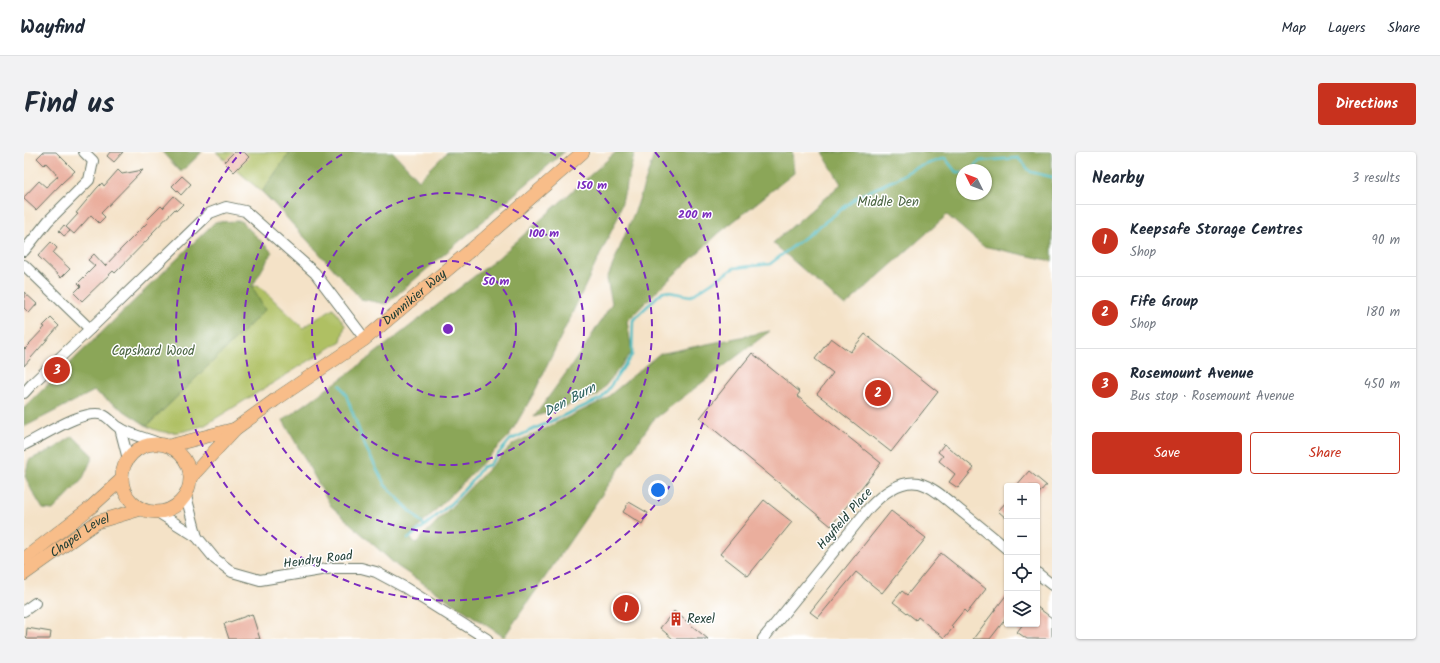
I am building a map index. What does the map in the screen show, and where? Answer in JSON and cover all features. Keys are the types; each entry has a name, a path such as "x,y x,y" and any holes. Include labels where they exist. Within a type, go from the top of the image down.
{"main road":[{"name":"Dunnikier Way","path":"191,477 235,429 365,339 486,238 583,152"},
{"name":"Dunnikier Way","path":"163,444 235,429"},
{"path":"163,444 178,451 185,458 191,477 190,487 186,496 179,504 170,510 159,513 141,509 134,504 123,489 123,468 128,459 136,450 146,445 163,444"},
{"name":"Chapel Level","path":"24,559 90,508 122,480"},
{"name":"Chapel Level","path":"24,574 97,522 141,509"}],"street":[{"path":"24,251 48,221 89,180 93,161 84,152"},
{"path":"24,393 33,382 210,213 226,207 245,211 315,272 365,339"},
{"path":"24,265 90,329"},
{"path":"24,445 78,417 94,413 103,415 120,428 163,444"},
{"path":"120,428 128,459"},
{"name":"Hayfield Place","path":"763,639 869,508 888,490 907,483 918,483 927,486 947,500 1004,547"},
{"name":"Hendry Road","path":"186,496 197,537"},
{"name":"Hendry Road","path":"159,513 197,537 215,559 232,572 260,580 333,568 361,568 376,572 404,587 485,639"},
{"path":"1040,575 1052,585"},
{"path":"24,611 35,603"}],"green space":[{"path":"162,152 202,152 181,172"},
{"path":"216,152 290,152 262,192"},
{"path":"290,152 393,152 419,180 447,152 564,152 386,304 361,299 262,192"},
{"path":"616,152 635,152 618,217 534,393 509,436 409,537 416,543 513,444 604,400 659,354 770,331 653,420 504,637 397,566 331,506 283,420 352,371 498,258"},
{"path":"655,152 792,152 794,173 719,233 627,321 632,352 598,395 534,417 582,351 612,303 607,279 637,206"},
{"name":"Middle Den","path":"822,152 1052,152 1052,261 983,246 947,215 845,306 773,243 841,184"},
{"name":"Capshard Wood","path":"241,221 272,252 252,287 265,310 147,426 94,391 24,427 24,408 215,222"},
{"path":"258,285 303,328 333,308 345,325 341,341 205,425 190,430 176,432 161,431 147,426 265,310 252,287"},
{"path":"73,436 93,456 82,480 53,510 43,509 25,476 29,460 55,448"}],"building":[{"path":"43,152 56,152 75,171 36,210 24,199 24,197 39,181 46,187 58,176 46,163 44,165 37,158"},
{"path":"110,152 123,152 114,162 107,156"},
{"path":"234,152 244,152 249,157 234,172 224,162"},
{"path":"118,170 122,174 143,170 101,213 105,217 99,223 91,215 74,234 66,227 78,214 76,213 97,188 102,183 104,186"},
{"path":"182,176 191,184 181,195 172,186"},
{"path":"174,196 183,204 176,211 175,209 115,273 113,271 82,301 74,293 81,286 78,283 95,266 88,260 94,254 105,266 148,222 147,220 161,206 163,208"},
{"path":"64,225 70,231 64,236 59,231"},
{"path":"51,242 57,248 53,253 70,269 61,278 38,256"},
{"path":"24,292 37,304 29,313 24,308"},
{"path":"51,318 59,326 24,366 24,348 25,349 30,344"},
{"path":"865,334 938,392 891,452 817,394 833,373 815,359 831,338 850,352"},
{"path":"752,353 800,392 797,396 881,463 831,526 700,418"},
{"path":"944,444 974,468 958,488 949,482 955,474 939,461 943,456 938,452"},
{"path":"1029,471 1047,486 1045,486 1040,492 1040,483 1019,483"},
{"path":"764,500 792,522 748,576 720,554"},
{"path":"629,502 648,513 642,524 623,512"},
{"path":"1004,504 1004,516 998,511"},
{"path":"891,511 926,538 882,593 856,572 818,618 810,612"},
{"path":"941,553 986,589 967,613 964,610 951,626 953,628 944,638 918,617 916,620 893,602 902,591 907,595"},
{"path":"1004,598 1004,621 990,639 973,639"},
{"path":"1040,609 1052,618 1052,639 1027,639 1017,632 1021,627 1040,627"},
{"name":"Rexel","path":"674,611 708,639 673,639 660,628"},
{"path":"252,614 260,639 229,639 224,624"},
{"path":"27,628 51,632 50,639 26,639"}],"waterway":[{"name":"Den Burn","path":"408,539 457,497 482,467 489,465 510,440 602,398 632,355 633,320 663,291 691,296 734,268 770,264 859,196 894,180 913,169 945,158 956,172"},
{"name":"Den Burn","path":"977,164 979,161 1018,158 1031,172 1052,177"},
{"path":"340,385 346,395 365,446 385,485 425,526"}],"place":[{"name":"Rosemount Avenue","path":"57,370"},
{"name":"Fife Group","path":"878,393"},
{"name":"Keepsafe Storage Centres","path":"626,608"},
{"name":"Rexel","path":"676,619"}]}
